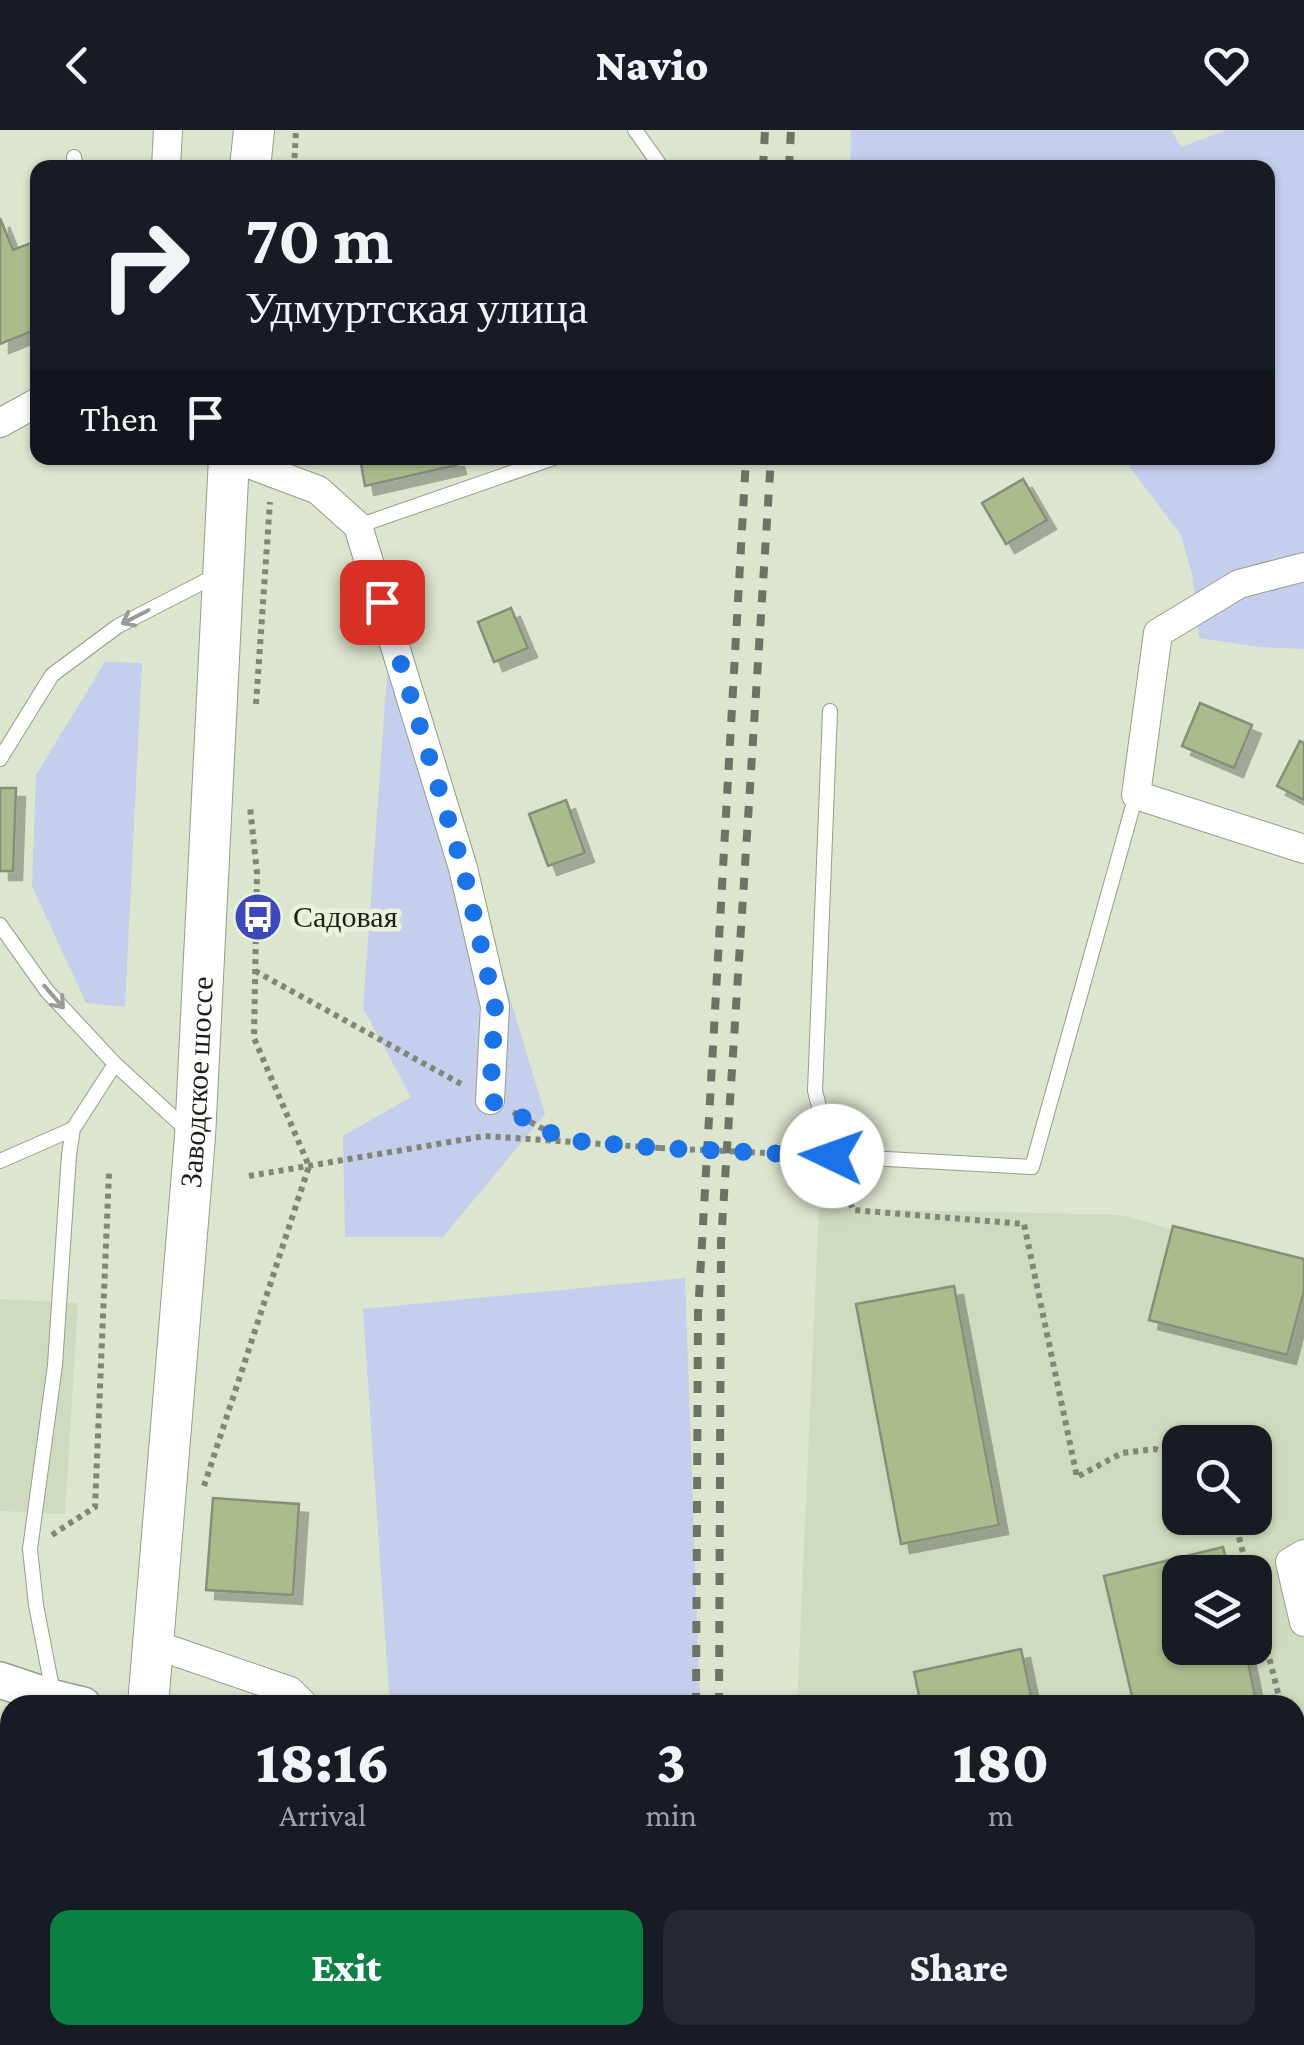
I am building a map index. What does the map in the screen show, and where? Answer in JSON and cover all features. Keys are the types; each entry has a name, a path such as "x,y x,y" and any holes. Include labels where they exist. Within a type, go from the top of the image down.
{"main road":[{"path":"251,160 254,130"},
{"name":"Заводское шоссе","path":"149,1695 195,1137 230,465"}],"street":[{"path":"166,160 168,130"},
{"path":"0,422 30,406"},
{"path":"252,465 318,490 358,526 463,868 495,1006 490,1100"},
{"path":"1304,567 1238,584 1158,632 1136,795 1304,849"},
{"path":"1304,1554 1290,1562 1304,1622"},
{"path":"153,1644 290,1690 295,1695"},
{"path":"0,1680 46,1695"}],"lane":[{"path":"635,130 656,160"},
{"path":"358,526 534,465"},
{"path":"0,759 52,675 118,626 222,572"},
{"path":"830,711 815,1090 832,1156 1032,1167 1136,795"},
{"path":"0,925 47,990 115,1064 195,1137"},
{"path":"66,1695 36,1605 30,1549 55,1365 73,1129 115,1064"},
{"path":"0,1161 73,1129"}],"path":[{"path":"294,160 296,130"},
{"path":"254,721 272,472"},
{"path":"204,1489 309,1166 254,1038 257,872 249,798"},
{"path":"256,970 564,1140"},
{"path":"249,1176 485,1136 832,1156 853,1210 1024,1224 1078,1477 1122,1453 1162,1451"},
{"path":"30,1549 95,1507 109,1173"},
{"path":"1271,1665 1278,1695"}],"shaded area":[{"path":"851,130 1171,130 1181,147 1227,130 1304,130 1304,649 1199,638 1193,578 1181,535 1128,465 1275,465 1275,160 850,160"},
{"path":"392,607 545,1114 443,1237 345,1237 343,1136 411,1097 363,1008"},
{"path":"105,662 142,663 125,1007 86,1003 32,886 36,775"},
{"path":"819,1208 1121,1215 1304,1267 1304,1695 797,1695"},
{"path":"685,1278 700,1695 390,1695 363,1309"},
{"path":"0,1299 78,1303 65,1514 0,1511"}],"building":[{"path":"0,218 13,250 30,243 30,332 0,344"},
{"path":"361,465 457,465 365,486"},
{"path":"1023,479 1047,520 1006,544 982,503"},
{"path":"511,608 528,648 494,662 478,622"},
{"path":"1200,703 1252,725 1234,768 1182,746"},
{"path":"1300,741 1304,743 1304,800 1277,786"},
{"path":"0,788 16,788 13,871 0,871"},
{"path":"566,800 585,853 548,866 529,814"},
{"path":"1173,1226 1304,1259 1304,1291 1287,1355 1149,1320"},
{"path":"954,1286 999,1525 901,1544 856,1304"},
{"path":"213,1498 299,1504 293,1595 206,1590"},
{"path":"1223,1547 1225,1555 1190,1555"},
{"path":"1162,1562 1162,1665 1249,1665 1255,1695 1132,1695 1104,1576"},
{"path":"1021,1649 1031,1695 919,1695 914,1672"}],"railway":[{"path":"763,160 765,130"},
{"path":"789,160 791,130"},
{"path":"696,1695 698,1314 746,465"},
{"path":"719,1695 721,1242 771,465"}],"place":[{"name":"Садовая","path":"258,917"}],"route":[{"path":"382,602 463,868 495,1006 490,1100 564,1140 832,1156"}]}
